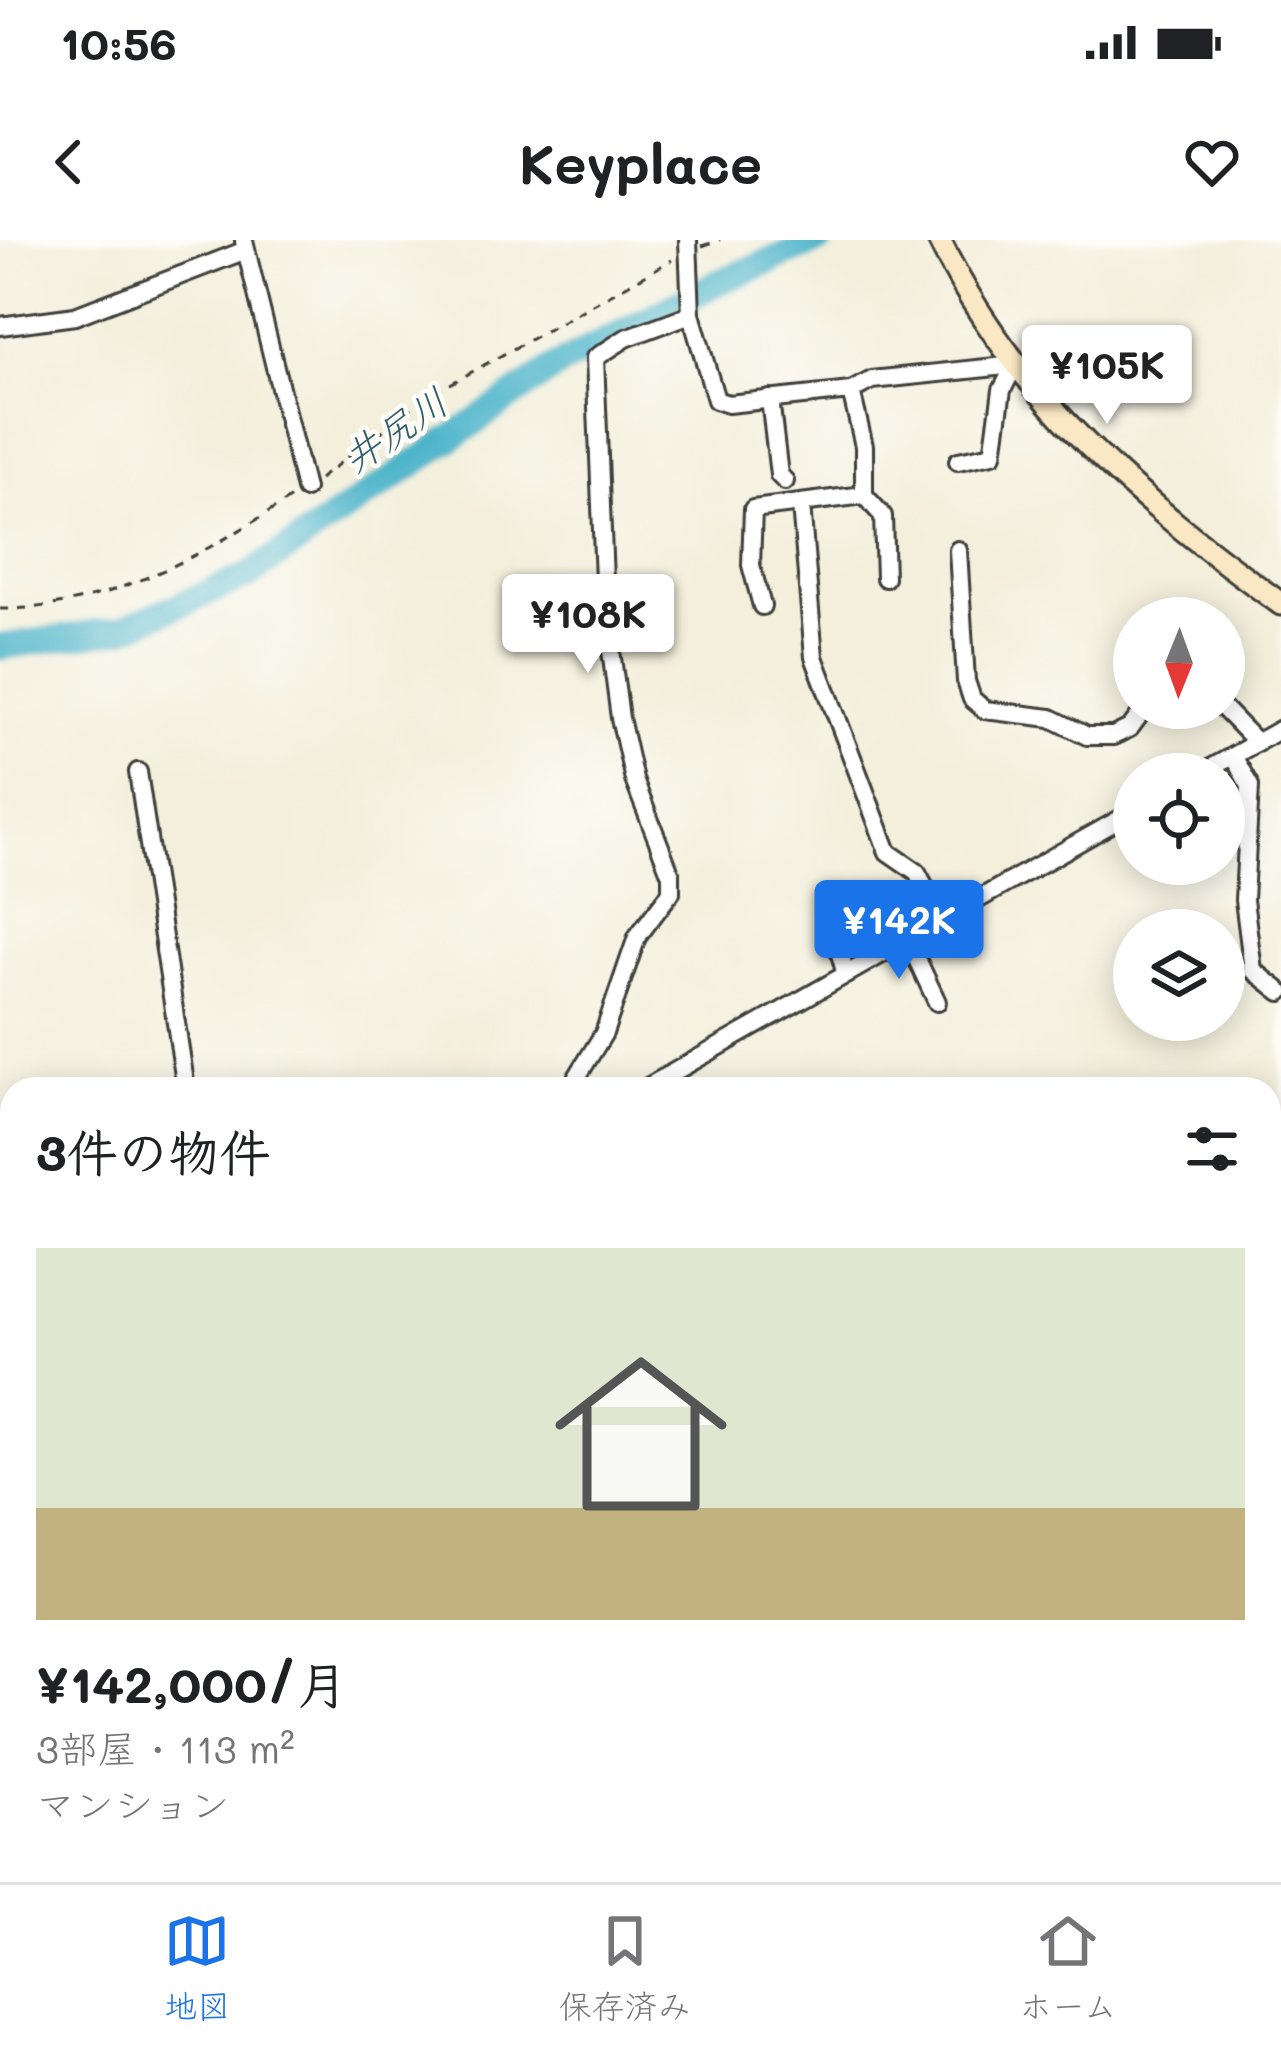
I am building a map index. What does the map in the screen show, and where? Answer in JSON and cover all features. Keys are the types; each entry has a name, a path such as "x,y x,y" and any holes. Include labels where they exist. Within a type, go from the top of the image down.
{"main road":[{"path":"939,240 1015,364 1095,457 1281,604"}],"street":[{"path":"0,326 75,316 245,245 305,489"},
{"path":"688,246 691,311 716,400 728,404 851,391 872,380 1015,364"},
{"path":"577,1077 604,1033 637,938 671,892 671,874 634,780 620,718 605,605 595,358 626,338 691,311"},
{"path":"958,460 992,454 1002,390 1015,364"},
{"path":"851,391 864,446 864,495 883,517 885,578"},
{"path":"770,400 779,475 785,481"},
{"path":"762,606 751,565 753,509 864,495"},
{"path":"801,505 814,657 888,852 917,872 944,920"},
{"path":"958,550 966,681 972,699 985,710 1051,718 1087,736 1113,736 1128,729"},
{"path":"1238,753 1281,728"},
{"path":"1243,729 1256,742"},
{"path":"139,772 184,1077"},
{"path":"1245,778 1250,786 1245,881"},
{"path":"665,1077 1113,823"},
{"path":"1245,885 1253,970 1281,992"},
{"path":"831,922 846,975"},
{"path":"908,940 938,1002"}],"path":[{"path":"0,609 120,588 193,557 305,489 427,397 688,246"}],"waterway":[{"name":"井尻川","path":"0,647 122,629 250,575 559,365 717,283 821,240"}]}
